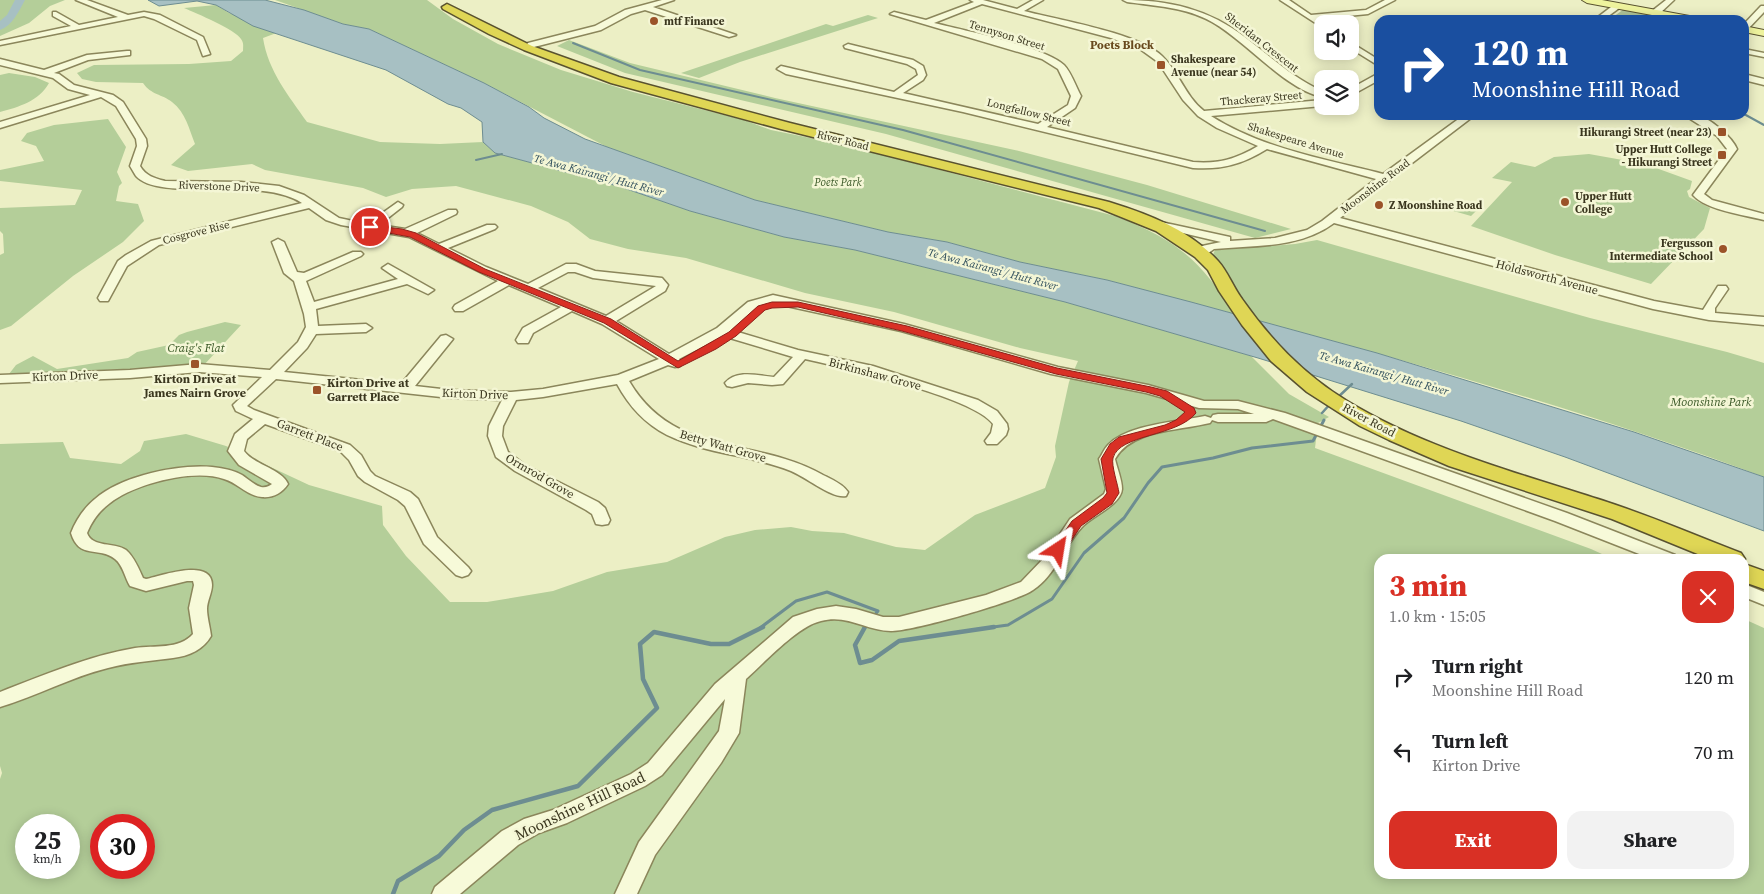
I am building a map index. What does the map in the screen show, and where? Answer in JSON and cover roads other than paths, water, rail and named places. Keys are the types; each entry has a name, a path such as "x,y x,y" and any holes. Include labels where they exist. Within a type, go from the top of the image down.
{"highway":[{"name":"River Road","path":"442,3 454,14 498,41 532,56 752,120 1070,200 1122,216 1154,229 1183,247 1227,289"},
{"name":"River Road","path":"442,3 485,27 534,46"},
{"path":"468,23 517,47 534,46"},
{"path":"560,40 551,48 554,55 616,81"},
{"path":"534,46 530,52 616,81"},
{"name":"River Road","path":"616,81 786,126 1094,202 1150,221 1176,236 1216,269 1257,334 1283,362 1314,388 1358,415 1419,444 1644,524 1720,554"},
{"name":"River Road","path":"1556,494 1700,554"},
{"path":"1749,565 1764,571"},
{"path":"1749,574 1764,581"}],"main road":[{"path":"1587,0 1670,15"},
{"path":"1749,30 1764,33"}],"street":[{"path":"80,0 126,17"},
{"path":"534,46 607,25 626,13 670,0"},
{"path":"1018,11 1039,0"},
{"name":"Sheridan Crescent","path":"1127,0 1144,1 1183,9 1214,20 1297,83 1314,90"},
{"path":"1284,0 1314,19"},
{"path":"1309,16 1368,12 1391,0"},
{"path":"1655,12 1670,0"},
{"path":"926,23 978,1"},
{"name":"Shakespeare Avenue","path":"978,1 1114,36 1151,51 1166,65 1189,103 1201,114 1225,128 1266,145 1384,178"},
{"path":"1605,15 1618,6"},
{"path":"644,7 732,35"},
{"path":"1749,24 1764,8"},
{"path":"56,14 77,27"},
{"path":"0,43 144,14 154,16 200,39 206,54"},
{"name":"Tennyson Street","path":"894,14 1037,54 1061,67 1076,96 1072,106 1039,128"},
{"path":"534,46 587,31"},
{"path":"848,46 910,62 920,68 922,75 920,78 895,95"},
{"path":"1359,50 1374,61"},
{"path":"45,74 88,58 127,53"},
{"path":"1749,53 1764,55"},
{"name":"Riverstone Drive","path":"0,62 60,78 75,89 103,94 120,104 142,139 142,146 135,166 136,171 147,179 169,184 268,187 290,192 312,204 333,219 407,233 482,270 607,321 674,363"},
{"name":"Longfellow Street","path":"781,69 1193,165 1214,166 1235,163 1266,145"},
{"path":"1749,78 1764,82"},
{"path":"1359,88 1374,80"},
{"path":"0,125 103,94"},
{"name":"Thackeray Street","path":"1201,114 1314,104"},
{"name":"Moonshine Road","path":"1200,254 1206,248 1212,246 1272,240 1307,234 1332,219 1348,205 1463,120"},
{"path":"1701,120 1729,142 1732,149 1698,194 1708,202 1764,217"},
{"name":"Cosgrove Rise","path":"104,298 122,264 130,257 155,243 312,204"},
{"path":"370,227 398,205"},
{"path":"407,233 452,212"},
{"name":"Holdsworth Avenue","path":"1332,219 1653,305 1708,316 1764,321"},
{"name":"Moonshine Road","path":"1150,221 1209,237 1272,240"},
{"path":"439,248 491,227"},
{"path":"278,242 290,273 299,277 357,254"},
{"path":"528,289 571,267 593,274 658,281 662,285 661,288 642,301 607,321"},
{"path":"388,268 428,290"},
{"path":"269,377 305,342 312,330 308,307 299,277"},
{"path":"308,307 385,288 408,280"},
{"path":"459,308 507,281"},
{"path":"1708,316 1709,308 1722,289"},
{"name":"Kirton Drive","path":"269,377 454,401 553,398 666,371 674,363 712,347 727,332 767,306 798,304 904,328 1056,371 1164,394 1197,408 1196,417 1211,419"},
{"path":"522,340 528,331 570,307"},
{"path":"312,330 366,328"},
{"name":"Birkinshaw Grove","path":"727,332 802,355 868,369 973,403 999,420 1001,430 992,441"},
{"path":"405,389 446,339"},
{"path":"732,383 743,379 778,381 802,355"},
{"name":"Kirton Drive","path":"0,379 130,374 195,374 269,377 510,399"},
{"name":"Garrett Place","path":"269,377 240,405 242,410 345,448 352,453 363,473 370,479 404,496 412,504 430,540 462,571"},
{"name":"Betty Watt Grove","path":"623,382 632,399 644,412 662,426 680,435 788,465 810,473 840,492"},
{"name":"Ormrod Grove","path":"510,399 496,426 495,436 501,454 520,468 592,506 599,512 602,520"},
{"path":"1197,408 1249,407 1280,416 1561,517 1656,554"},
{"name":"Moonshine Hill Road","path":"1169,427 1180,422 1197,408"},
{"path":"0,700 117,659 141,654 187,649 197,644 202,636 198,608 203,585 202,580 198,576 187,575 146,585 136,582 122,556 114,551 84,544 80,539 79,533 93,509 111,495 130,486 158,478 212,471 237,478 260,492 275,490 280,484 279,481 244,462 236,451 240,437 263,418"},
{"name":"Moonshine Hill Road","path":"443,894 510,838 532,826 570,812 651,772 666,757 722,689 787,630 806,619 824,613 836,612 872,621 894,624 906,623 990,600 1027,586 1050,562 1076,523 1111,498 1114,489 1107,459 1114,446 1129,438 1169,427 1211,419 1260,418 1300,424"},
{"path":"1749,592 1764,599"},
{"path":"626,894 647,849 714,757 729,733 737,676"}],"water":[{"name":"Te Awa Kairangi / Hutt River","path":"148,0 265,0 304,10 343,24 369,29 484,83 529,107 544,118 585,139 755,200 888,232 947,242 1020,262 1107,280 1191,302 1377,353 1634,432 1764,477 1764,531 1565,457 1461,421 1258,358 1065,302 855,250 784,237 690,211 621,187 495,153 483,142 482,122 461,108 448,104 386,70 253,26 216,5 197,1 159,6"}],"waterway":[{"path":"0,27 11,16 20,0"},
{"path":"573,43 640,70 903,130 1265,231"},
{"path":"1749,117 1764,125"},
{"path":"476,160 502,154"},
{"path":"1336,399 1352,384"},
{"path":"1322,413 1331,403"},
{"path":"986,628 1008,625 1052,599 1084,553 1124,518 1148,483 1162,467 1213,458 1252,448 1313,441 1324,420"},
{"path":"760,628 796,601 827,592 878,611 873,617"},
{"path":"864,628 867,623"},
{"path":"393,894 398,881 439,856 464,830 492,810 578,786 657,708 643,679 640,644 654,632 711,644 729,644 763,627"},
{"path":"865,627 855,645 860,663 872,660 899,641 994,627"}],"place":[{"name":"mtf Finance","path":"654,21"},
{"name":"Shakespeare Avenue (near 54)","path":"1161,65"},
{"name":"Hikurangi Street (near 23)","path":"1722,132"},
{"name":"Upper Hutt College - Hikurangi Street","path":"1722,155"},
{"name":"Upper Hutt College","path":"1565,202"},
{"name":"Z Moonshine Road","path":"1379,205"},
{"name":"Fergusson Intermediate School","path":"1723,249"},
{"name":"Kirton Drive at James Nairn Grove","path":"195,364"},
{"name":"Kirton Drive at Garrett Place","path":"317,390"}],"district":[{"name":"Poets Block","path":"1122,45"}],"park label":[{"name":"Poets Park","path":"838,182"},
{"name":"Craig's Flat","path":"196,348"},
{"name":"Moonshine Park","path":"1711,402"}]}
